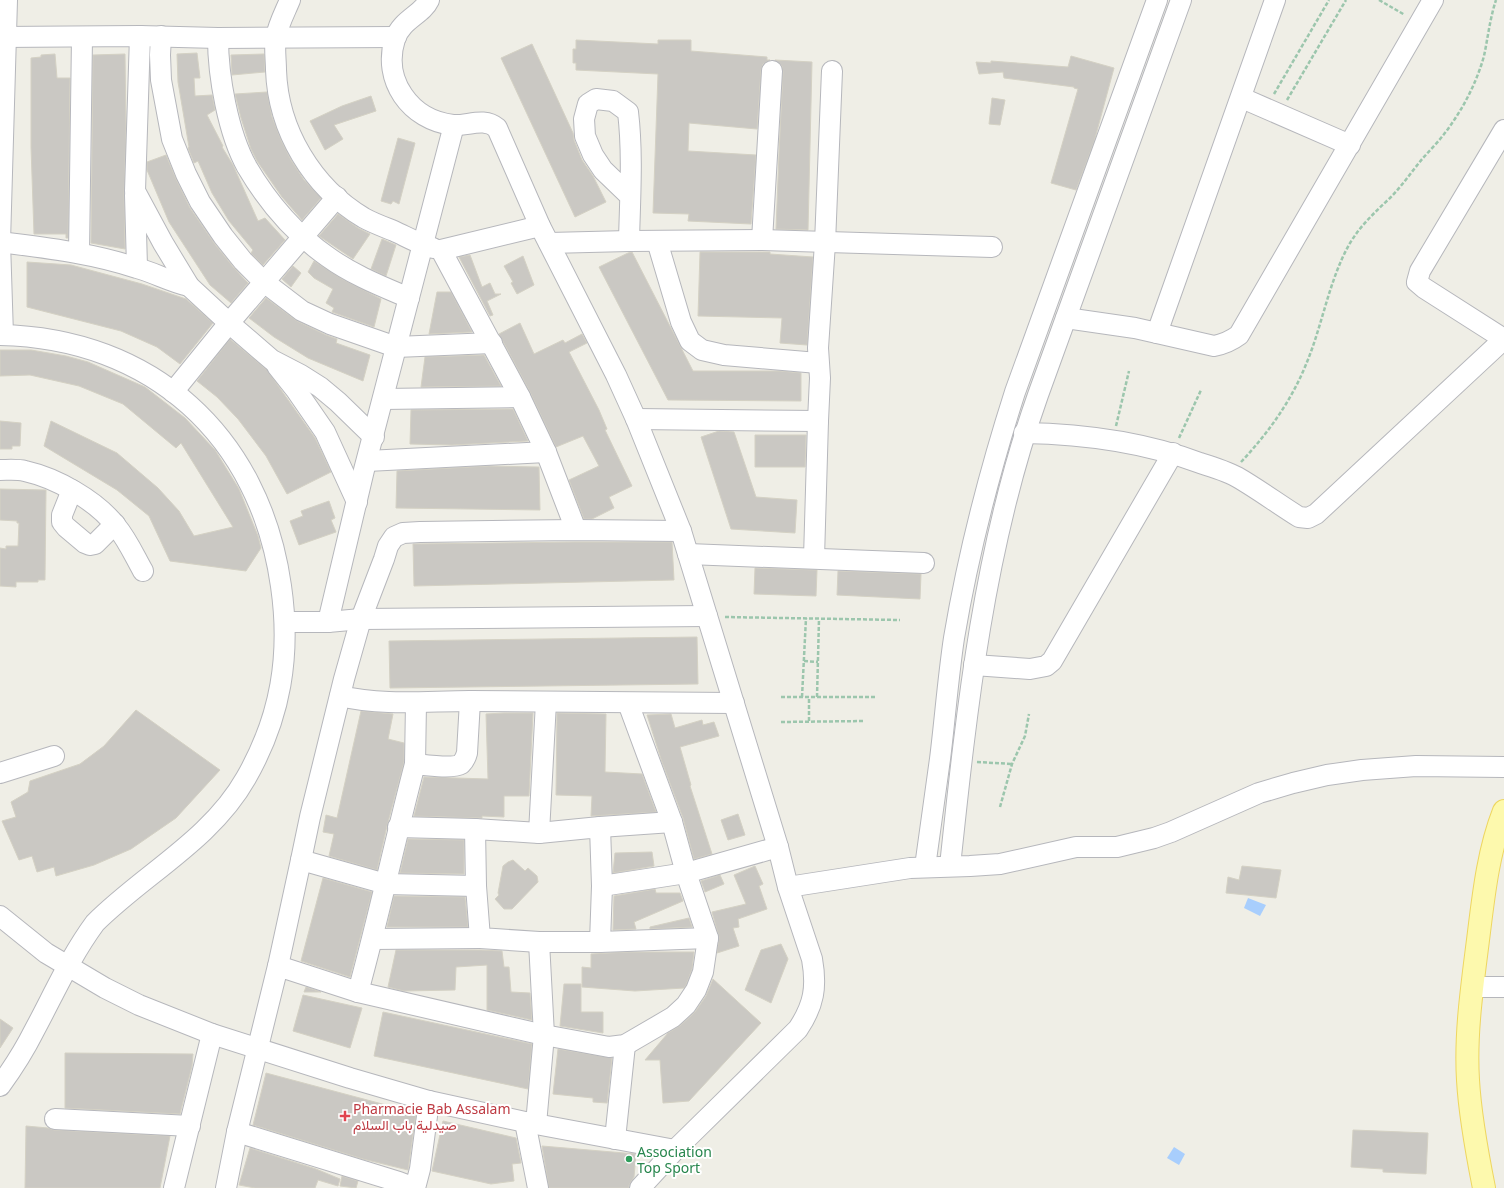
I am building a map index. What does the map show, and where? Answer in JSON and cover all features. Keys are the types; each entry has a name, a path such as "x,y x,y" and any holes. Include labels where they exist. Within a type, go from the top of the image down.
{"main road":[{"path":"1484,1188 1472,1120 1468,1080 1468,1036 1472,987 1487,874 1504,810"}],"street":[{"path":"0,1086 18,1060 67,966 95,924 204,831 234,797 259,753 271,723 278,697 286,643 278,566 272,538 260,505 245,474 232,453 213,428 173,392 150,376 128,364 92,349 46,338 1,335 0,242 3,37 7,0"},
{"path":"290,0 276,37 277,84 281,107 299,152 315,176 336,197 364,217 422,244 441,250 540,226"},
{"path":"429,0 424,7 403,25 396,37 392,54 392,70 397,86 405,101 432,120 454,125 484,122 493,124 497,128 540,226 616,375 636,419 688,554 778,847 788,887 812,959 814,972 814,996 810,1008 798,1029 675,1150 640,1188"},
{"path":"925,866 939,766 954,638 983,498 998,444 1018,385 1157,0"},
{"path":"950,866 965,726 983,611 995,548 1024,433 1181,0"},
{"path":"1158,333 1276,0"},
{"path":"1066,318 1112,324 1214,346 1231,341 1239,335 1433,0"},
{"path":"137,267 135,191 140,36"},
{"path":"161,36 161,80 172,139 186,174 200,202 223,236 264,282 302,311 330,324 396,346 492,343"},
{"path":"3,37 396,37"},
{"path":"79,253 82,37"},
{"path":"218,38 218,53 223,91 233,132 247,166 271,202 303,238 327,257 351,272 409,298"},
{"path":"762,240 772,71"},
{"path":"814,558 820,378 818,348 825,243 832,71"},
{"path":"1242,98 1350,145"},
{"path":"328,622 356,502 454,125"},
{"path":"1024,433 1054,434 1113,440 1173,453 1237,477 1299,517 1308,518 1312,516 1322,509 1504,339 1424,288 1418,282 1420,272 1502,137"},
{"path":"135,191 163,243 189,286 272,360 296,390 325,432 356,502"},
{"path":"629,241 630,196"},
{"path":"173,392 229,323 303,238 336,197"},
{"path":"549,243 762,240 992,247"},
{"path":"657,241 681,322 690,340 702,350 724,355 818,363"},
{"path":"0,242 79,253 137,267 177,283 189,286"},
{"path":"441,250 520,397 546,452 576,530"},
{"path":"272,360 320,387 374,436"},
{"path":"383,399 520,397"},
{"path":"636,419 818,421"},
{"path":"367,461 546,452"},
{"path":"974,665 1030,669 1046,666 1052,661 1173,453"},
{"path":"0,470 24,471 50,480 72,490 102,512 115,524 127,541 142,571"},
{"path":"72,490 62,515 62,522 85,543 90,545 95,544 115,524"},
{"path":"226,1188 237,1132 278,966 310,817 344,679 361,618 388,546 394,537 403,533 576,530 680,531"},
{"path":"688,554 924,563"},
{"path":"285,622 328,622 361,618 707,616"},
{"path":"340,696 362,701 416,703 470,701 734,703"},
{"path":"415,764 453,766 459,765 464,760 468,753 470,701"},
{"path":"539,833 546,702"},
{"path":"358,992 373,939 398,827 415,764 416,703"},
{"path":"278,966 358,992 544,1035 609,1047 625,1045 674,1017 686,1005 696,990 704,972 708,938 686,874 672,822 628,703"},
{"path":"0,773 54,756"},
{"path":"788,887 925,866 984,866 1000,864 1076,847 1117,847 1136,843 1171,832 1259,793 1293,782 1327,775 1403,766 1504,767"},
{"path":"398,827 475,829 539,833 672,822"},
{"path":"600,827 602,886 600,942"},
{"path":"475,829 476,886 480,938"},
{"path":"602,886 686,874 778,847"},
{"path":"301,860 386,884 476,886"},
{"path":"0,916 28,940 67,966 105,988 139,1005 212,1034 350,1078 429,1101 530,1123 675,1150"},
{"path":"373,939 480,938 539,942 600,942 708,938"},
{"path":"538,1188 530,1123 544,1035 539,942"},
{"path":"1472,987 1504,987"},
{"path":"174,1188 212,1034"},
{"path":"615,1139 625,1045"},
{"path":"237,1132 415,1188 420,1169 429,1101"},
{"path":"54,1119 190,1126"}],"path":[{"path":"1272,111 1329,0"},
{"path":"1272,111 1346,0"},
{"path":"1379,0 1420,23"},
{"path":"1230,474 1269,430 1298,381 1307,361 1336,272 1351,242 1369,218 1390,197 1437,143 1460,112 1477,76 1483,57 1490,18 1496,0"},
{"path":"1113,440 1129,371"},
{"path":"1173,453 1201,390"},
{"path":"707,616 900,620"},
{"path":"802,697 806,618"},
{"path":"817,697 819,619"},
{"path":"804,661 818,662"},
{"path":"781,697 875,697"},
{"path":"808,721 809,697"},
{"path":"1000,807 1012,764 1025,736 1029,714"},
{"path":"781,722 865,721"},
{"path":"961,760 1012,764"}],"water":[{"path":"1248,898 1266,905 1260,916 1244,908"},
{"path":"1174,1147 1185,1154 1179,1165 1167,1158"}],"building":[{"path":"576,40 658,44 658,40 691,40 691,51 767,57 767,60 770,60 763,64 761,70 757,129 689,123 688,151 756,155 751,224 688,221 689,214 653,213 658,74 576,70 576,63 573,63 573,49 576,49"},
{"path":"532,44 573,133 574,140 582,160 593,176 606,202 575,217 501,58"},
{"path":"197,53 200,78 194,78 195,96 212,95 215,110 207,115 223,146 222,147 233,165 258,221 265,218 285,240 263,265 251,253 253,250 229,221 212,193 198,161 194,163 188,148 178,82 177,54"},
{"path":"55,54 57,78 70,78 68,238 66,238 66,234 34,234 31,147 31,58 41,57 41,55"},
{"path":"125,54 125,249 91,243 93,55"},
{"path":"264,54 265,72 232,75 231,55"},
{"path":"1071,56 1114,68 1094,142 1076,190 1051,183 1078,89 1074,87 1004,78 1003,72 979,74 976,62 991,63 991,61 1068,67"},
{"path":"775,60 812,62 808,230 776,229 783,72 782,66"},
{"path":"267,92 272,117 291,160 304,180 321,198 302,220 282,197 257,161 251,149 235,94"},
{"path":"371,96 376,111 334,125 343,139 325,150 310,121 342,106"},
{"path":"992,98 1005,100 1000,125 989,124"},
{"path":"398,138 415,143 399,204 393,201 391,204 381,201"},
{"path":"166,155 190,208 214,243 248,283 231,303 210,285 169,222 147,170 147,162"},
{"path":"338,214 358,228 370,234 353,259 319,236"},
{"path":"382,239 396,245 386,276 371,269"},
{"path":"632,252 693,371 780,371 801,373 801,401 668,400 599,267"},
{"path":"700,252 770,252 770,254 813,257 807,345 780,343 782,318 698,316"},
{"path":"470,255 482,287 490,283 495,294 501,294 487,301 493,315 490,316 459,257"},
{"path":"523,256 534,285 517,294 511,283 513,282 504,266"},
{"path":"314,261 342,279 381,299 374,327 332,312 334,308 326,303 333,289 314,278 308,272"},
{"path":"27,262 71,265 142,284 186,299 213,323 180,364 157,347 121,331 27,307"},
{"path":"293,266 301,273 291,287 282,279"},
{"path":"437,292 451,292 472,332 429,334"},
{"path":"266,298 297,321 337,339 336,343 370,355 363,381 308,358 274,337 249,318"},
{"path":"520,323 534,354 563,340 565,343 582,334 587,343 569,352 599,410 607,429 605,430 632,486 609,497 614,508 592,519 584,519 569,480 599,466 583,436 556,447 530,392 499,334"},
{"path":"230,339 267,370 315,438 331,472 287,494 266,456 238,419 217,397 197,381"},
{"path":"0,350 31,350 66,356 88,362 145,387 185,418 215,450 239,489 258,536 261,548 246,571 170,561 149,516 117,490 44,446 51,421 117,453 158,488 179,511 194,536 233,527 181,443 176,448 123,404 79,386 30,375 0,376"},
{"path":"484,355 501,386 421,387 425,357"},
{"path":"513,409 528,441 452,445 410,444 411,410"},
{"path":"0,421 21,423 20,446 12,446 12,449 0,449"},
{"path":"719,431 734,432 756,497 797,500 795,533 731,529 701,437"},
{"path":"755,435 806,435 805,467 755,467"},
{"path":"489,466 539,467 540,510 396,508 397,471"},
{"path":"0,489 46,490 45,580 38,580 38,582 16,582 16,587 0,586 0,548 6,549 6,546 18,546 19,523 17,523 17,521 0,520"},
{"path":"329,501 335,518 331,520 336,532 299,545 290,521 303,516 301,511"},
{"path":"672,542 674,580 414,586 413,544"},
{"path":"755,568 817,570 816,596 754,594"},
{"path":"838,571 921,574 920,599 837,595"},
{"path":"697,637 698,684 390,688 389,641"},
{"path":"136,710 220,770 176,818 131,849 94,865 56,876 54,867 37,872 32,856 19,860 2,821 16,817 11,802 28,792 30,781 80,764 104,746"},
{"path":"361,711 393,714 388,739 404,743 404,762 377,870 329,856 334,834 323,832 326,815 337,818"},
{"path":"533,713 529,796 504,796 504,817 482,816 482,818 414,816 424,777 488,779 486,714"},
{"path":"557,713 606,714 605,772 642,774 656,812 591,816 592,796 556,795"},
{"path":"671,714 675,728 702,720 703,725 714,722 719,736 680,747 691,785 690,786 712,854 694,859 683,818 662,762 647,715"},
{"path":"738,814 745,835 728,840 721,820"},
{"path":"408,839 464,840 464,874 400,873"},
{"path":"652,852 654,866 613,873 615,853"},
{"path":"513,860 525,871 528,868 537,876 538,882 512,909 504,909 495,899 499,895 498,893 503,866"},
{"path":"755,866 763,884 759,886 767,909 738,919 739,927 733,928 739,946 717,953 719,937 712,912 746,904 734,875"},
{"path":"1242,866 1281,870 1276,898 1226,893 1228,877 1239,880"},
{"path":"720,875 724,884 705,892 701,881"},
{"path":"323,878 372,892 350,977 301,961"},
{"path":"655,889 656,893 680,893 683,901 634,922 636,929 613,930 614,896"},
{"path":"394,896 465,897 468,927 387,927"},
{"path":"689,918 692,927 650,929 650,927"},
{"path":"781,944 788,959 771,1003 745,990 761,950"},
{"path":"396,950 502,951 504,967 509,967 511,992 530,993 532,1020 487,1010 487,965 456,967 455,990 404,991 388,987"},
{"path":"629,952 694,952 692,969 686,985 684,988 635,991 582,987 582,967 591,968 591,954"},
{"path":"713,979 761,1023 689,1101 663,1103 660,1060 645,1060 668,1033 681,1025 695,1012 706,996"},
{"path":"564,984 581,984 581,1012 603,1012 603,1033 560,1026"},
{"path":"306,987 321,992 304,992"},
{"path":"303,995 362,1008 350,1048 293,1031"},
{"path":"383,1012 532,1044 528,1089 374,1056"},
{"path":"0,1019 13,1028 0,1048"},
{"path":"558,1049 612,1058 607,1103 593,1102 593,1098 553,1094"},
{"path":"65,1053 193,1054 192,1066 180,1114 65,1108"},
{"path":"266,1073 416,1113 408,1170 363,1159 253,1125"},
{"path":"443,1121 516,1138 521,1163 512,1164 514,1181 491,1184 432,1171"},
{"path":"26,1126 54,1130 170,1136 160,1188 25,1188"},
{"path":"1353,1130 1428,1133 1426,1174 1383,1172 1383,1169 1351,1167"},
{"path":"542,1146 636,1154 634,1177 629,1185 629,1188 549,1188"},
{"path":"250,1148 316,1169 340,1179 338,1186 318,1180 315,1188 255,1188 239,1185"},
{"path":"342,1176 358,1181 356,1188 340,1186"}],"place":[{"name":"Pharmacie Bab Assalam صيدلية باب السلام","path":"345,1116"},
{"name":"Association Top Sport","path":"629,1159"}]}
